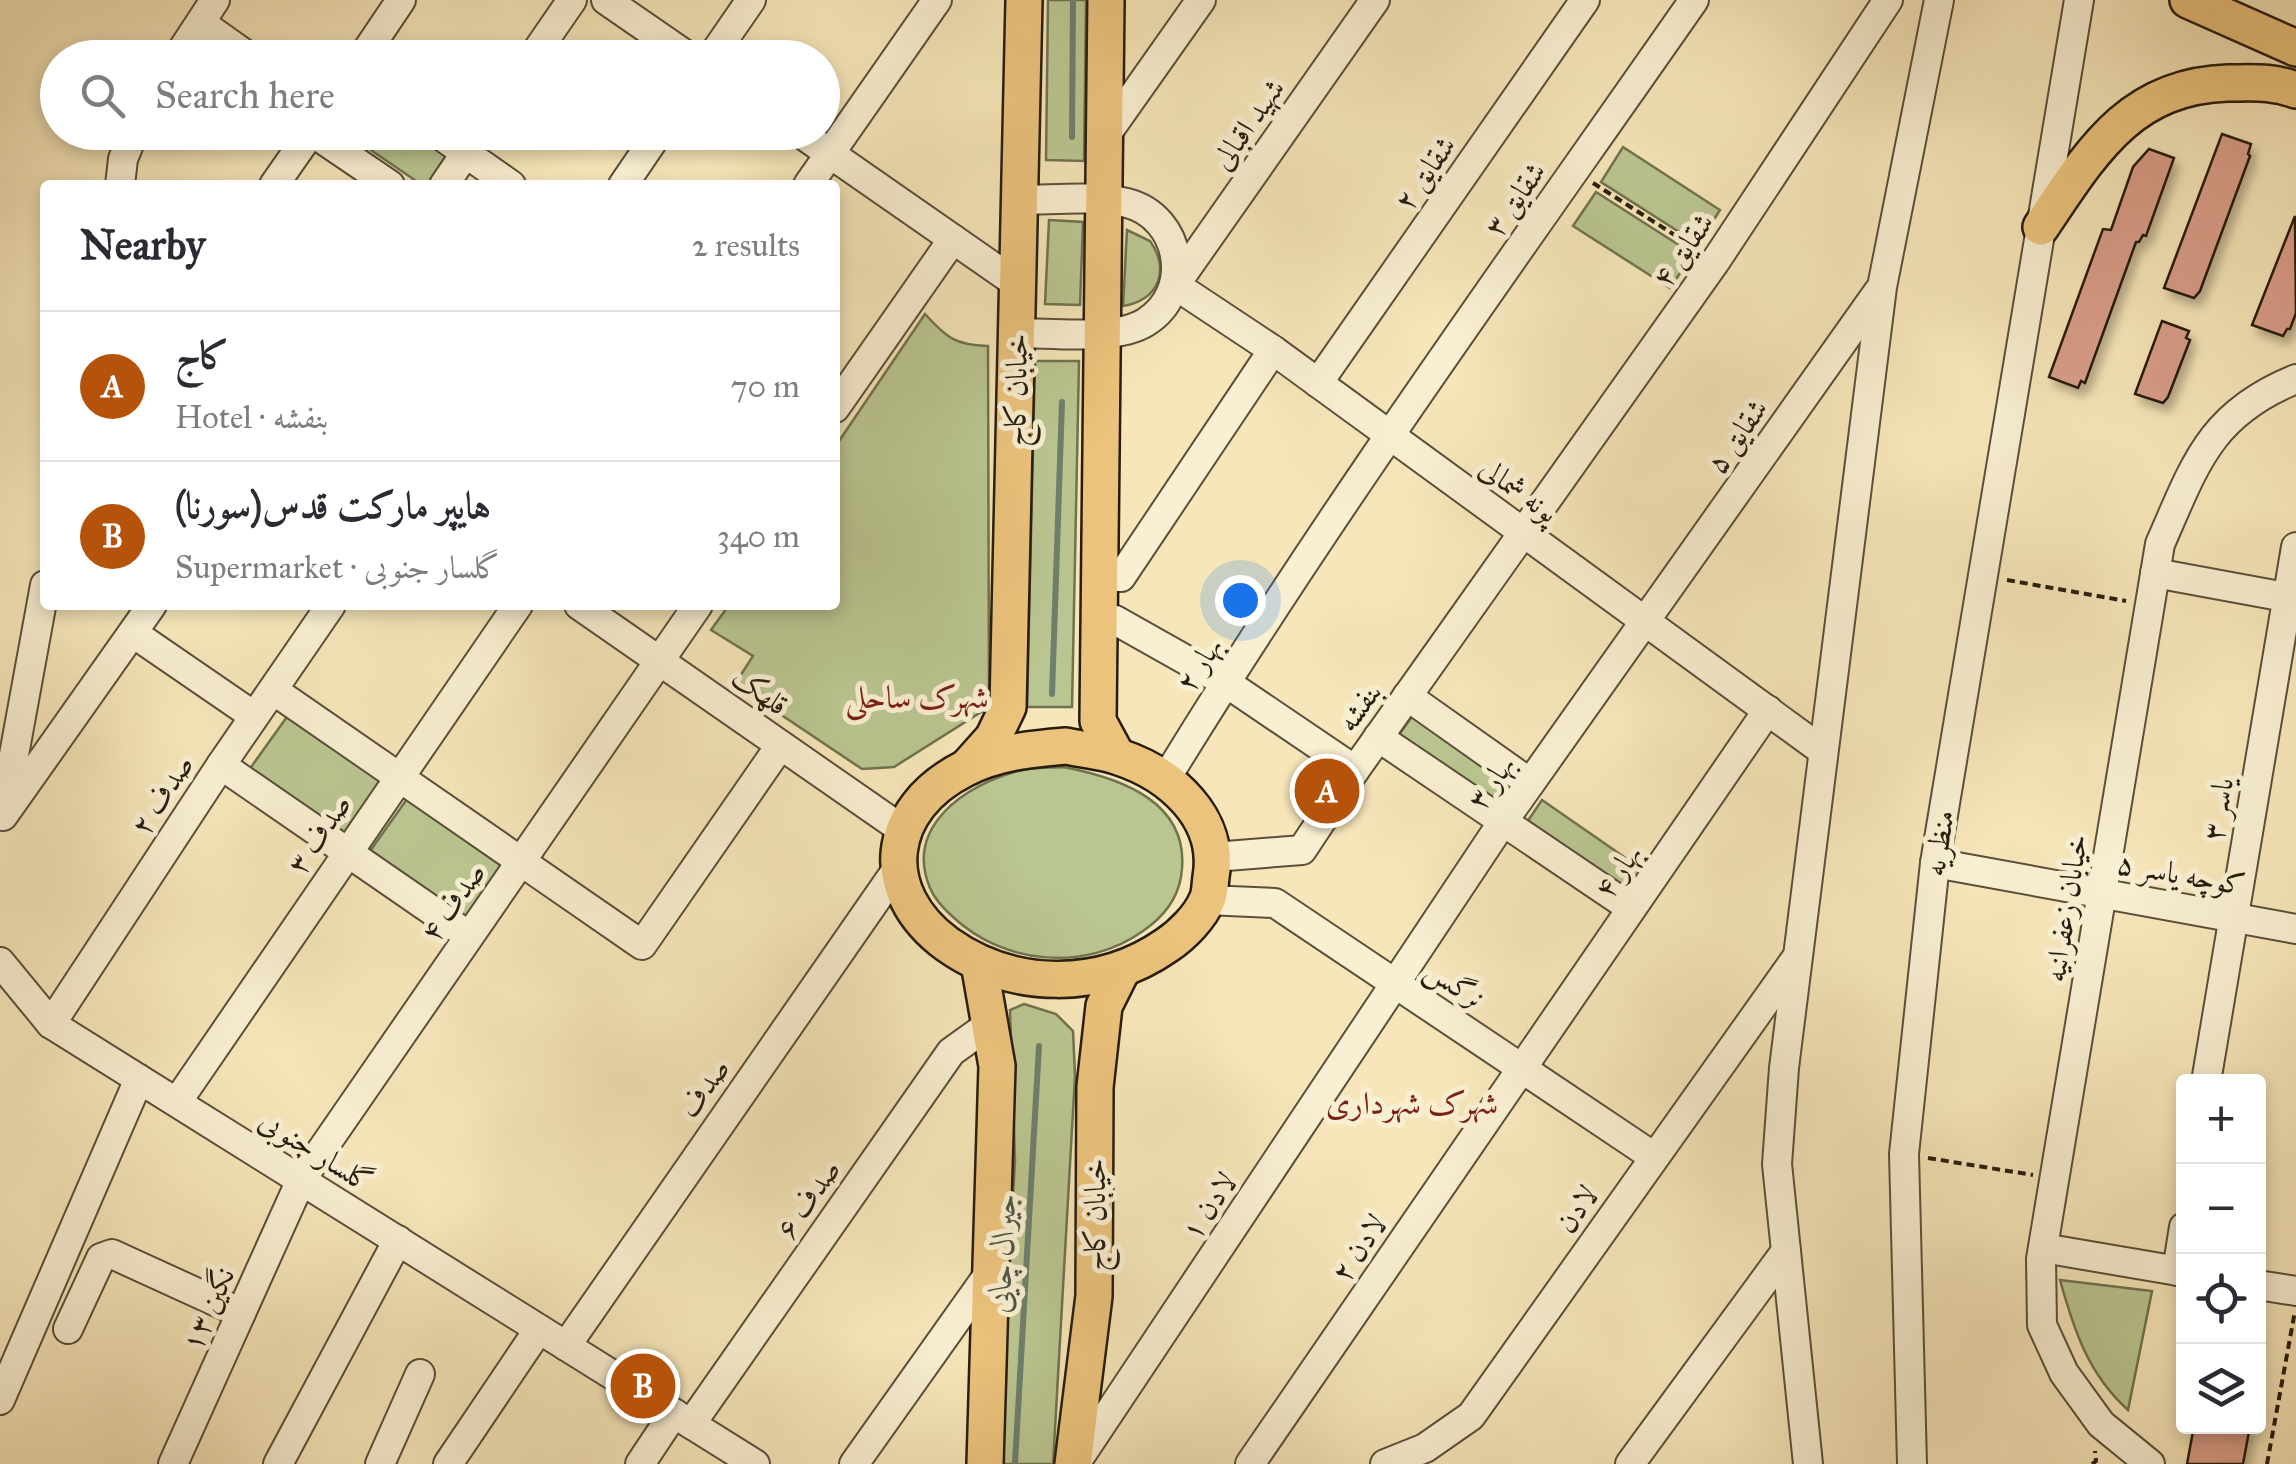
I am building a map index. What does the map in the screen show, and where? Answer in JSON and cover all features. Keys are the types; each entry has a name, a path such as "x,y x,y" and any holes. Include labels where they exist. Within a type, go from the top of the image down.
{"main road":[{"name":"خیابان کاج","path":"966,767 994,738 1008,708 1024,0"},
{"path":"1106,0 1098,721 1117,756"},
{"path":"2188,0 2293,47"},
{"path":"2285,86 2246,68 2246,53 2256,43 2293,47"},
{"name":"منظریه","path":"2042,228 2102,139 2148,103 2208,84 2285,86"},
{"path":"1066,746 1117,756 1165,780 1184,796 1205,823 1214,857 1207,900 1181,936 1122,970 1050,980 1014,975 979,963 946,943 918,916 904,894 898,850 918,802 966,767 1015,750 1066,746"},
{"path":"979,963 997,1066 984,1464"},
{"name":"خیابان کاج","path":"1074,1464 1094,1296 1095,1087 1104,1006 1122,970"}],"street":[{"path":"189,40 216,0"},
{"path":"374,40 401,0"},
{"path":"544,40 572,0"},
{"path":"606,0 664,40"},
{"path":"724,40 751,0"},
{"path":"840,139 936,0"},
{"path":"1105,136 1200,0"},
{"name":"شهید اقبالی","path":"1018,333 1126,330 1146,322 1162,308 1375,0"},
{"name":"شقایق ۲","path":"1318,383 1585,0"},
{"name":"شقایق ۳","path":"1390,436 1694,0"},
{"name":"شقایق ۴","path":"1523,533 1716,262 1888,0"},
{"path":"1808,1464 1777,1164 1796,959 1882,287 1940,0"},
{"name":"منظریه","path":"1912,1464 1904,1154 1935,862 2079,0"},
{"path":"208,28 225,40"},
{"path":"121,180 127,150"},
{"path":"278,180 299,150"},
{"path":"338,150 383,180"},
{"path":"447,180 468,150"},
{"path":"479,150 506,180"},
{"path":"626,180 647,150"},
{"path":"824,150 1019,284"},
{"path":"812,180 833,150"},
{"path":"1020,200 1104,200 1142,209 1164,226 1174,246 1178,268 1175,285"},
{"path":"840,401 953,239"},
{"name":"پونه شمالی","path":"1175,285 1273,350 1822,751"},
{"name":"شقایق ۵","path":"1645,622 1882,287"},
{"path":"1100,577 1121,578 1273,350"},
{"name":"خیابان زعفرانیه","path":"2150,1464 2100,1424 2064,1374 2042,1325 2043,1248 2160,544 2196,463 2217,430 2248,404 2296,379"},
{"name":"بهار ۲","path":"1165,780 1225,682 1390,436"},
{"name":"بنفشه","path":"1214,857 1302,850 1523,533"},
{"name":"یاسر ۳","path":"2207,1074 2292,598 2296,547"},
{"path":"2154,573 2292,598"},
{"path":"1,820 40,610"},
{"path":"1,820 149,610"},
{"name":"صدف ۲","path":"51,1024 220,765 328,610"},
{"name":"صدف ۳","path":"176,1102 514,610"},
{"name":"قلهک","path":"586,610 904,830"},
{"name":"صدف ۴","path":"302,1180 695,610"},
{"path":"1099,618 1115,620 1225,682 1355,770"},
{"name":"بهار ۳","path":"1396,984 1502,823 1645,622"},
{"path":"133,633 254,716"},
{"path":"272,690 642,945 780,746"},
{"path":"1407,696 1530,784"},
{"name":"بهار ۴","path":"1520,1068 1768,710"},
{"path":"1378,738 1631,908"},
{"path":"220,765 469,936"},
{"name":"کوچه یاسر ۵","path":"1935,862 2296,929"},
{"name":"صدف","path":"566,1346 898,868"},
{"name":"نرگس","path":"1207,900 1275,903 1654,1157"},
{"name":"لادن","path":"1385,1464 1425,1448 1470,1416 1796,959"},
{"name":"گلسار جنوبی","path":"0,962 51,1024 755,1464"},
{"name":"لادن ۱","path":"1074,1464 1396,984"},
{"name":"صدف ۶","path":"640,1464 682,1419 951,1052 990,1024"},
{"name":"لادن ۲","path":"1250,1464 1520,1068"},
{"path":"0,1400 139,1079"},
{"name":"نگین ۱۳","path":"173,1464 302,1180"},
{"path":"278,1464 398,1240"},
{"path":"2043,1248 2176,1270"},
{"path":"1630,1464 1786,1252"},
{"path":"68,1329 100,1258 112,1254 241,1313"},
{"path":"854,1464 991,1270"},
{"path":"2266,1286 2296,1291"},
{"path":"461,1456 539,1329"},
{"path":"380,1464 420,1374"}],"path":[{"path":"1574,171 1716,262"},
{"path":"1983,576 2149,604"},
{"path":"1904,1154 2054,1178"},
{"path":"2267,1464 2296,1308"}],"green space":[{"path":"1048,0 1086,0 1084,161 1046,160"},
{"path":"1623,147 1720,210 1698,244 1601,182"},
{"path":"371,150 438,150 453,160 439,180 415,180"},
{"path":"1596,192 1693,254 1670,288 1573,226"},
{"path":"1049,220 1083,222 1080,305 1045,304"},
{"path":"1127,230 1150,241 1160,273 1145,298 1123,306"},
{"path":"925,314 952,339 988,346 989,707 894,767 862,769 735,684 753,656 711,630 725,610 840,610 840,440"},
{"path":"1035,361 1079,361 1072,707 1027,707"},
{"path":"289,714 385,783 345,838 249,770"},
{"path":"1413,715 1515,785 1497,809 1396,739"},
{"path":"1063,767 1108,778 1149,798 1176,830 1182,851 1181,877 1168,908 1143,931 1121,944 1071,957 1020,953 973,933 937,900 924,866 925,846 945,811 979,786 1023,770"},
{"path":"407,799 503,867 464,922 368,854"},
{"path":"1542,800 1643,870 1626,894 1525,825"},
{"path":"1024,1004 1056,1014 1073,1031 1075,1076 1053,1464 998,1464 1015,1161 1010,1010"},
{"path":"2060,1280 2152,1291 2128,1410 2093,1366 2077,1334"}],"building":[{"path":"2222,134 2251,144 2250,156 2200,291 2194,298 2164,288"},
{"path":"2149,149 2174,158 2146,236 2136,242 2085,383 2081,381 2078,388 2049,377 2103,229 2111,230 2133,167"},
{"path":"2295,216 2296,313 2283,336 2252,325"},
{"path":"2162,321 2189,331 2186,338 2190,340 2163,403 2135,394"},
{"path":"2193,1434 2249,1434 2243,1464 2187,1464"}],"waterway":[{"name":"جیرال چایی","path":"1072,137 1073,0"},
{"name":"جیرال چایی","path":"1052,694 1062,402"},
{"name":"جیرال چایی","path":"1015,1463 1039,1046"}],"place":[{"name":"کاج","path":"1327,791"},
{"name":"هایپر مارکت قدس(سورنا)","path":"643,1386"}],"district":[{"name":"شهرک ساحلی","path":"917,697"},
{"name":"شهرک شهرداری","path":"1412,1103"}]}
